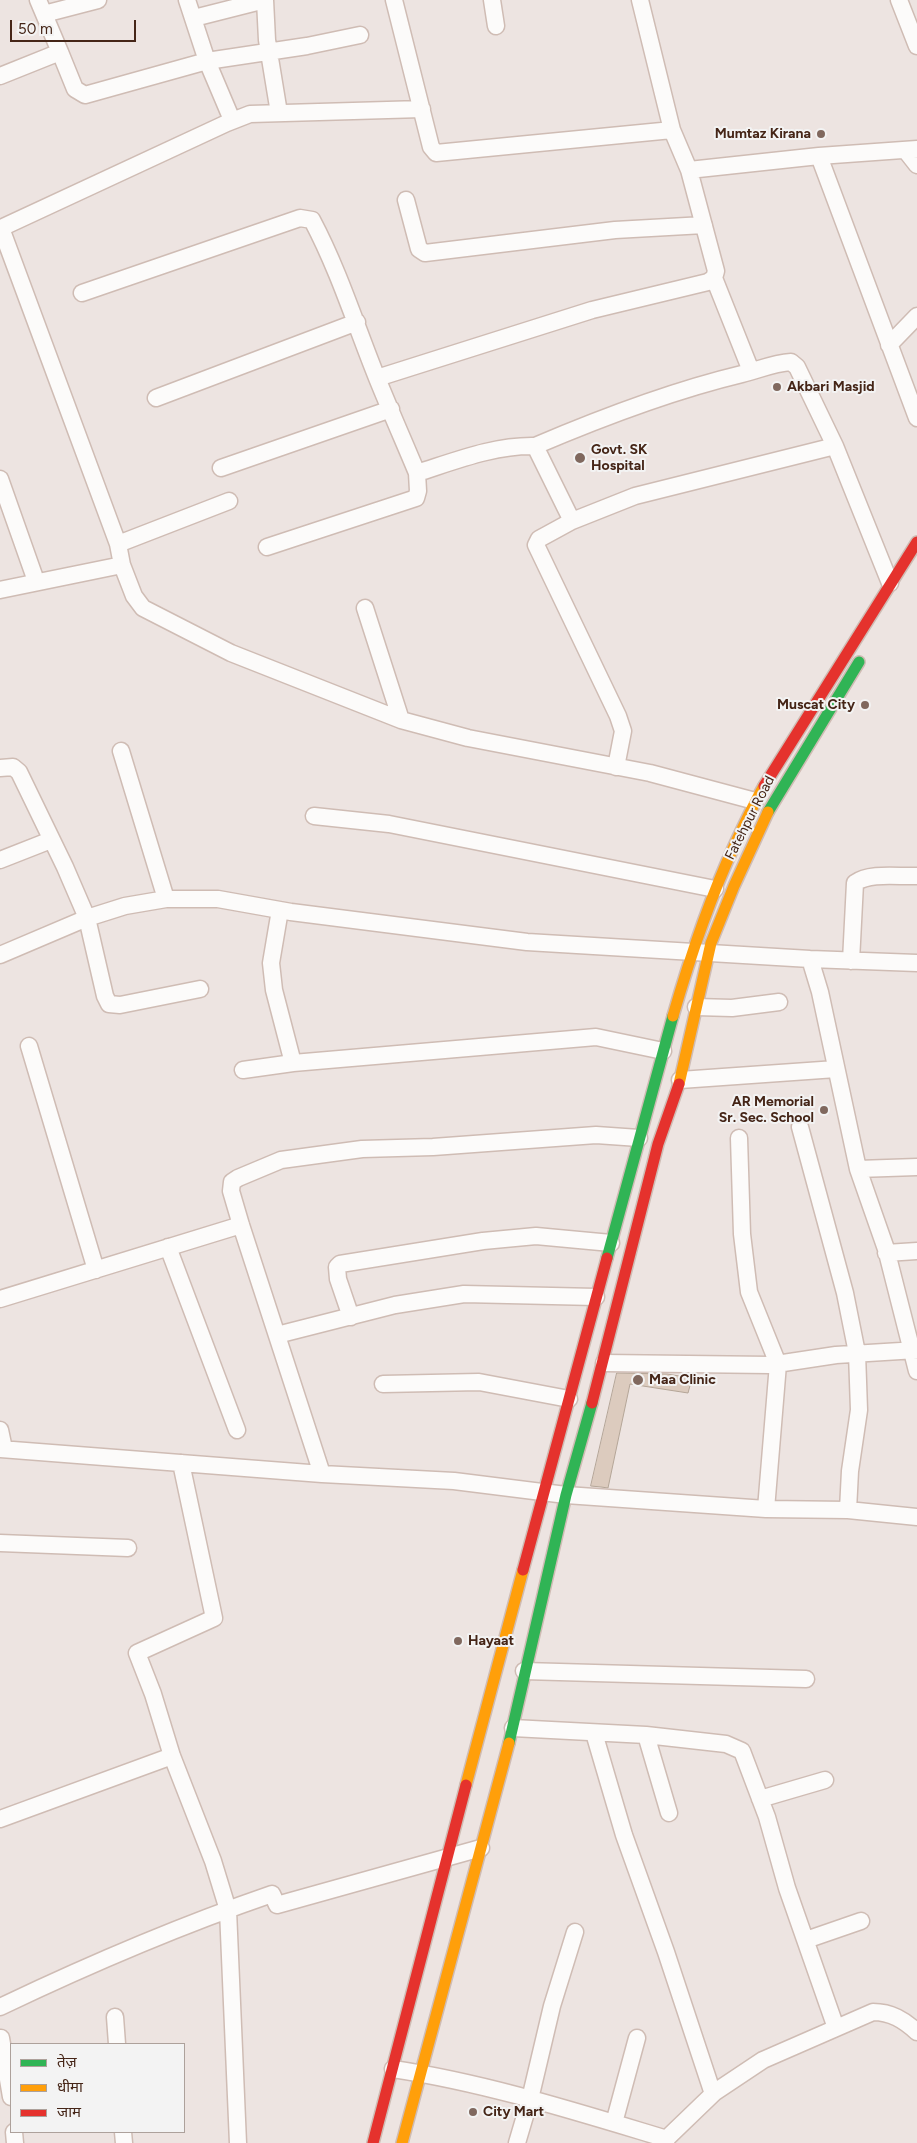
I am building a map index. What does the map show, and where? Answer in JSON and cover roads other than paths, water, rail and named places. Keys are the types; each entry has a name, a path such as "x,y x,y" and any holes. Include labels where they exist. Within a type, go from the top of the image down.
{"street":[{"path":"98,0 41,7 75,89 85,95 207,60 307,46 360,35"},
{"path":"187,0 207,60 232,120"},
{"path":"194,18 265,0 269,50 279,113"},
{"path":"394,0 431,147 436,153 672,130"},
{"path":"492,0 496,26"},
{"path":"640,0 672,130 688,170 704,225 716,271 714,278 752,372"},
{"path":"899,0 917,46"},
{"path":"0,76 60,52"},
{"path":"422,109 250,114 232,120 0,227 118,544 122,564 134,596 143,608 232,653 400,720 468,738 650,773 755,801"},
{"path":"688,170 819,156 912,150 917,165"},
{"path":"819,156 917,418"},
{"path":"406,200 419,249 425,253 615,230 704,225"},
{"path":"82,293 300,218 312,220 357,322 377,378 417,473 418,491 416,498 267,547"},
{"path":"377,378 583,313 708,282 714,278"},
{"path":"889,344 917,316"},
{"path":"156,398 357,322"},
{"path":"417,473 500,449 535,446 592,421 696,385 790,362 797,367 835,446 890,583"},
{"path":"221,468 391,409"},
{"path":"535,446 572,521"},
{"path":"616,767 623,731 618,716 536,546 538,539 572,521 635,496 835,446"},
{"path":"0,479 36,581"},
{"path":"118,544 230,501"},
{"path":"373,2143 543,1492 639,1138 663,1051 700,952 715,888 755,801 917,542"},
{"path":"0,590 122,564"},
{"path":"365,608 400,720"},
{"name":"Fatehpur Road","path":"402,2143 513,1728 524,1671 566,1495 604,1363 658,1144 680,1080 696,1007 700,952 734,886 770,808 864,655"},
{"path":"121,751 166,899"},
{"path":"0,768 13,767 18,772 52,840 87,918 105,996 109,1004 120,1005 200,990"},
{"path":"314,816 399,826 715,888"},
{"path":"0,860 52,840"},
{"path":"851,961 855,883 862,878 917,876"},
{"path":"0,955 87,918 125,906 166,899 218,899 280,910 527,942 810,959 917,963"},
{"path":"280,910 271,964 274,990 293,1063"},
{"path":"810,959 820,992 858,1169 886,1253 914,1350 917,1371"},
{"path":"696,1007 732,1008 779,1002"},
{"path":"243,1070 293,1063 596,1038 663,1051"},
{"path":"29,1046 96,1270"},
{"path":"680,1080 836,1069"},
{"path":"800,1127 845,1293 858,1353 859,1410 850,1471 848,1510"},
{"path":"322,1474 241,1225 231,1191 232,1182 281,1160 362,1150 596,1135 639,1138"},
{"path":"739,1138 742,1234 749,1292 778,1364 766,1509"},
{"path":"858,1169 917,1167"},
{"path":"0,1299 241,1225"},
{"path":"351,1317 338,1279 337,1267 340,1264 483,1241 536,1236 611,1243"},
{"path":"168,1247 237,1430"},
{"path":"886,1253 917,1251"},
{"path":"277,1336 395,1305 464,1294 596,1297"},
{"path":"604,1363 778,1364 858,1353 914,1350"},
{"path":"384,1384 479,1382 569,1399"},
{"path":"0,1430 2,1449 322,1474 454,1481 566,1495 766,1509 848,1510 917,1516"},
{"path":"180,1463 214,1618 138,1653 172,1756 213,1861 228,1910 238,2143"},
{"path":"0,1543 128,1548"},
{"path":"524,1671 806,1680"},
{"path":"513,1728 646,1735 726,1744 742,1751 760,1799 836,2028"},
{"path":"594,1733 624,1835 714,2094"},
{"path":"646,1735 668,1813"},
{"path":"0,1819 172,1756"},
{"path":"760,1799 825,1780"},
{"path":"0,2007 52,1982 187,1925 272,1894 277,1905 481,1848"},
{"path":"806,1940 861,1921"},
{"path":"517,2143 530,2099 552,2006 575,1932"},
{"path":"393,2069 420,2073 530,2099 614,2123 665,2141 714,2094 764,2060 836,2028 873,2012 885,2012 906,2022 917,2032"},
{"path":"115,2017 117,2043"},
{"path":"1,2038 10,2091"},
{"path":"614,2123 637,2038"}],"place":[{"name":"Mumtaz Kirana","path":"821,134"},
{"name":"Akbari Masjid","path":"777,387"},
{"name":"Govt. SK Hospital","path":"580,458"},
{"name":"Muscat City","path":"865,705"},
{"name":"AR Memorial Sr. Sec. School","path":"824,1110"},
{"name":"Maa Clinic","path":"638,1380"},
{"name":"Hayaat","path":"458,1641"},
{"name":"City Mart","path":"473,2112"}]}
